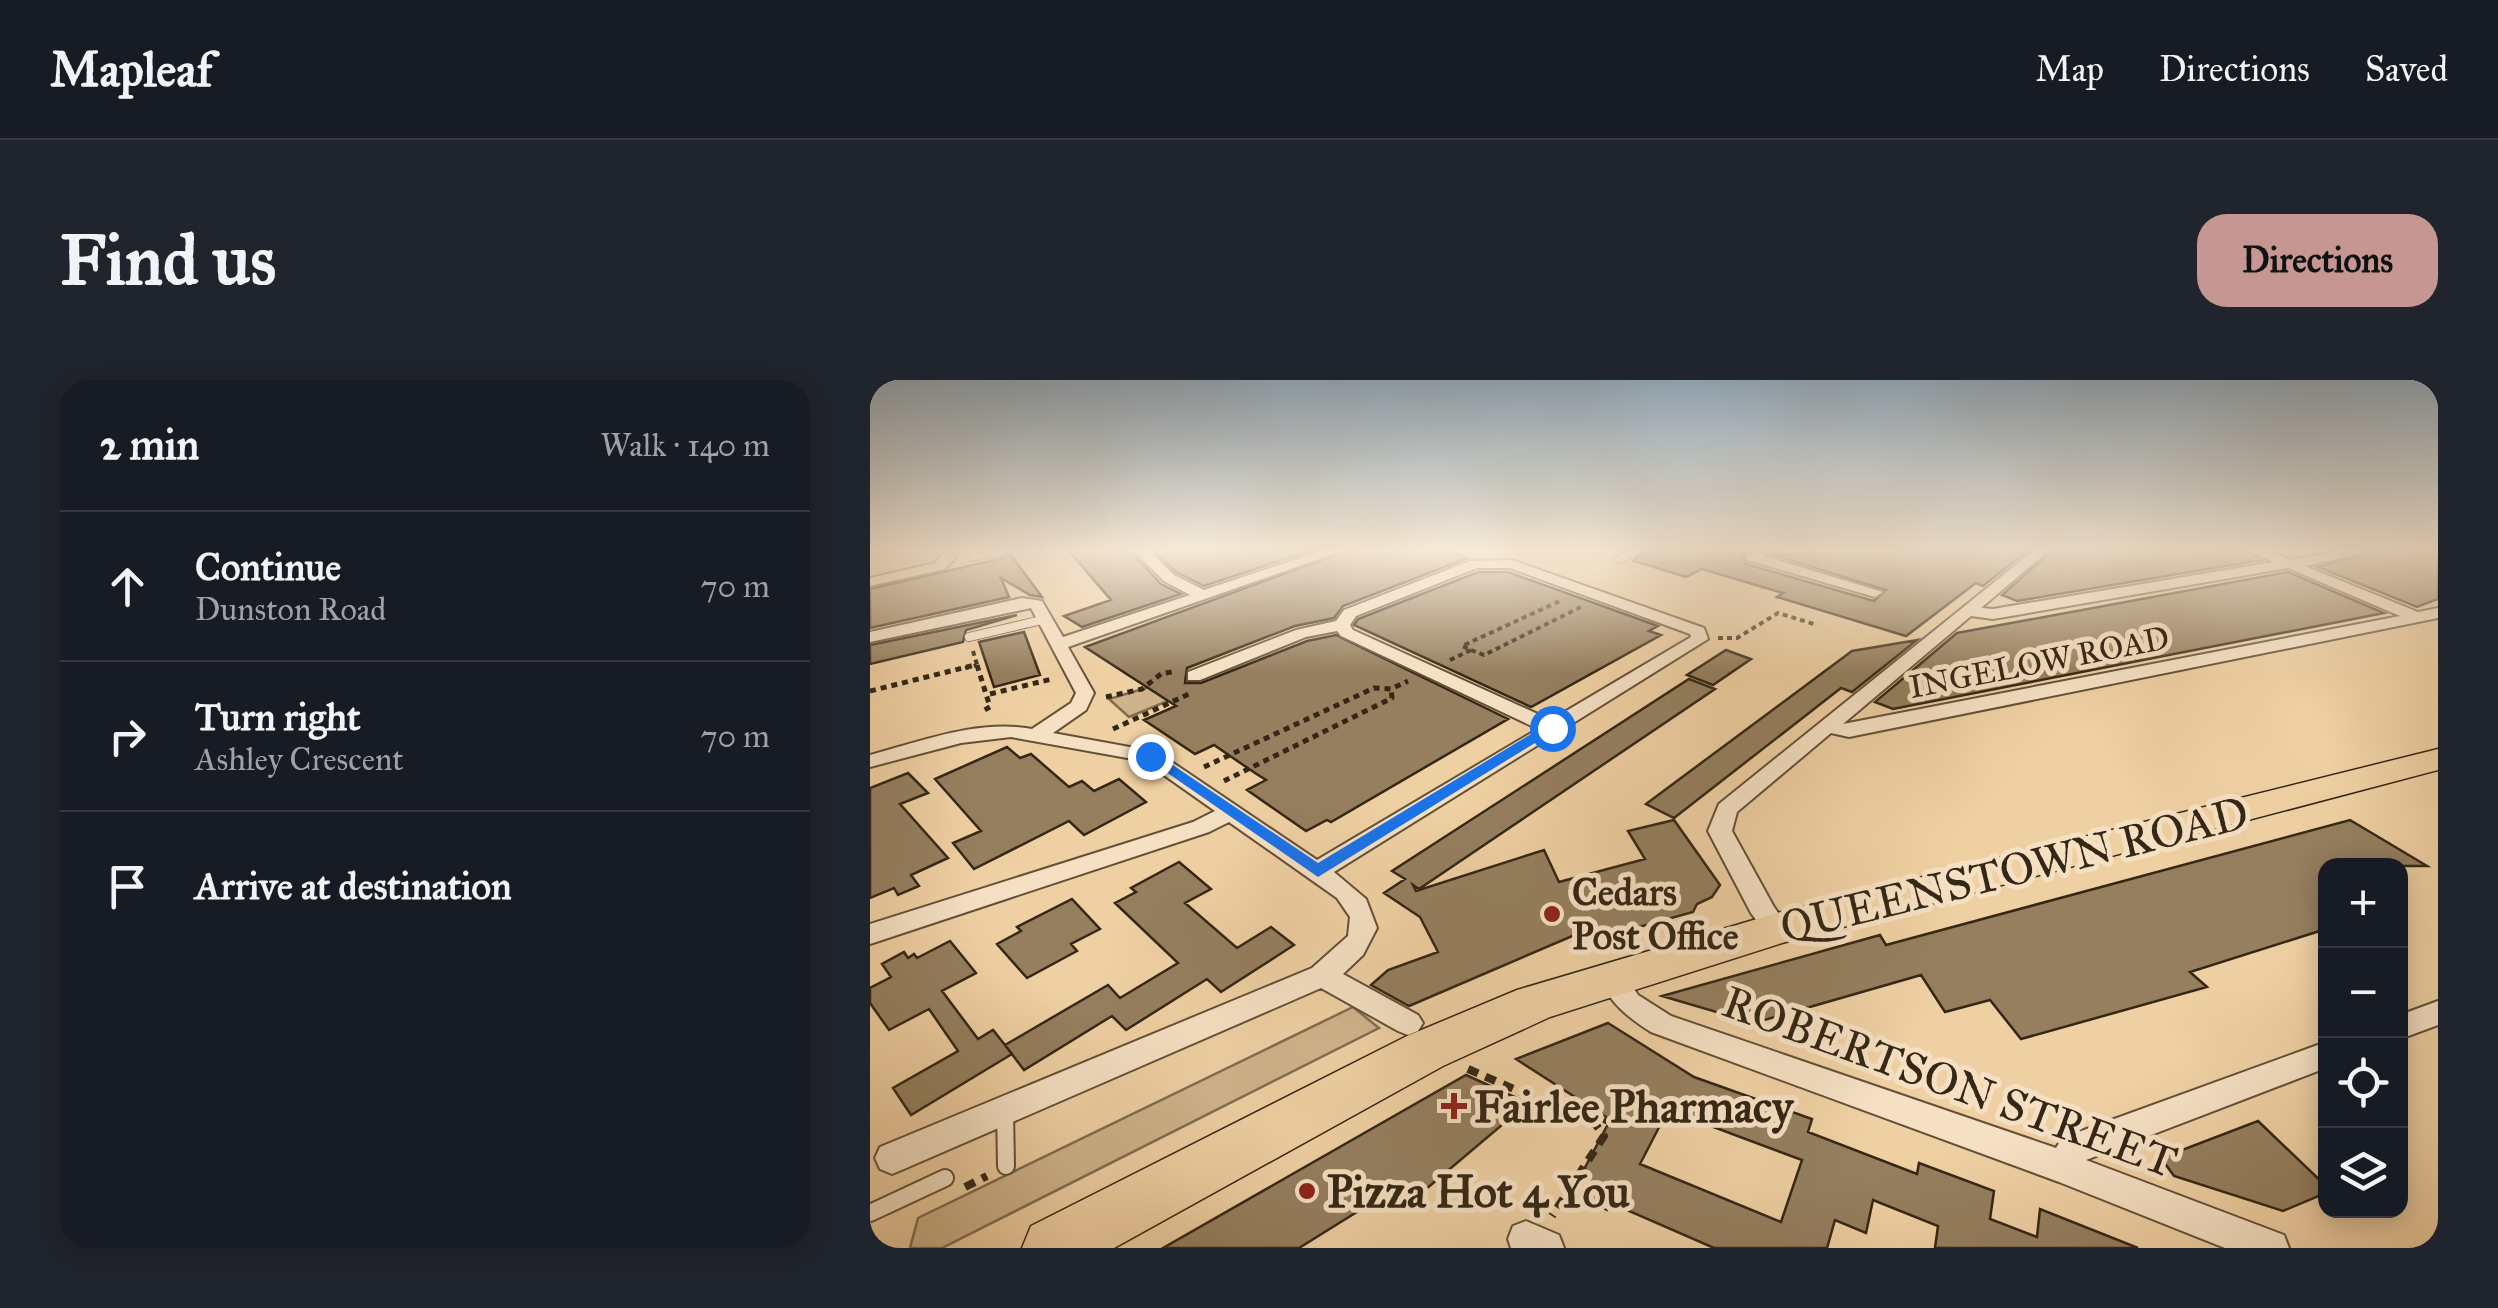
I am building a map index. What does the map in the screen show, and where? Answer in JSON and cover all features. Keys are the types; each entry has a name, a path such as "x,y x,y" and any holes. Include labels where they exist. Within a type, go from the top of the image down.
{"main road":[{"name":"QUEENSTOWN ROAD","path":"1053,1248 1425,1050 1534,1003 1777,929 2438,759"}],"street":[{"path":"1195,592 1204,596"},
{"path":"1060,644 1216,592"},
{"path":"1195,681 1302,633 1342,625 1350,613 1405,592"},
{"path":"1318,871 1700,639 1690,626 1587,592"},
{"path":"1777,929 1728,850 1720,831 1721,818 1727,809 1992,592"},
{"path":"1968,611 1993,614 2126,592"},
{"path":"2354,592 2438,626"},
{"path":"870,637 1028,602 1040,606 1085,693 1083,700 1039,734"},
{"name":"INGELOW ROAD","path":"1829,727 1848,730 2438,612"},
{"path":"1342,625 1348,632 1552,728"},
{"path":"870,761 978,734 1039,734 1161,761 1318,871 1354,900 1365,919 1355,947 1322,976 892,1158"},
{"path":"870,934 1201,827 1231,812"},
{"path":"1322,976 1408,1023"},
{"name":"ROBERTSON STREET","path":"1612,978 1628,1002 1661,1024 2063,1167 2272,1248"},
{"path":"2408,1024 2438,1013"},
{"path":"2063,1167 2074,1149 2318,1058"}],"lane":[{"path":"968,637 1046,619"},
{"path":"1005,1110 1006,1166"},
{"path":"870,1213 944,1178"}],"path":[{"path":"1593,594 1484,655 1462,646 1593,594"},
{"path":"1700,639 1737,638 1778,613 1814,624"},
{"path":"968,637 989,694 1074,673"},
{"path":"1201,769 1374,688 1391,689 1472,650"},
{"path":"870,692 977,666"},
{"path":"1083,700 1126,694 1173,670 1195,681"},
{"path":"1089,743 1195,681"},
{"path":"1222,782 1392,698 1391,689"},
{"path":"1466,1067 1596,1125 1604,1136 1536,1243"},
{"path":"944,1178 948,1196 1006,1166"}],"shaded area":[{"path":"1172,671 1199,688 1129,717 1109,699 1149,687"},
{"path":"1353,1007 1379,1028 942,1248 910,1248 918,1218"}],"building":[{"path":"870,592 1007,592 1009,597 870,628"},
{"path":"1104,592 1181,594 1082,627 1064,616 1111,600"},
{"path":"1236,592 1381,592 1343,606 1334,618 1295,626 1187,668 1185,683 1201,683 1307,641 1336,635 1508,719 1331,822 1327,820 1306,831 1247,790 1266,780 1214,745 1195,754 1144,720 1176,706 1085,647"},
{"path":"1428,592 1562,592 1658,626 1649,631 1661,635 1531,707 1354,625 1358,619"},
{"path":"1778,592 1841,592 1874,601 1884,592 1965,592 1906,636 1777,597 1783,593"},
{"path":"2006,592 2073,592 2017,601 2002,595"},
{"path":"2182,592 2334,592 2384,613 1893,709 1875,702 1957,633"},
{"path":"2379,592 2438,592 2438,599 2417,607"},
{"path":"1017,615 966,630 963,642 870,664 870,645"},
{"path":"1024,632 1040,675 994,687 979,642"},
{"path":"1917,640 1852,692 1841,688 1674,818 1646,804 1852,651"},
{"path":"1726,650 1751,659 1713,685 1687,675"},
{"path":"1689,679 1715,689 1419,889 1413,885 1416,891 1544,850 1559,882 1645,859 1628,831 1674,820 1720,885 1712,897 1697,904 1693,912 1614,934 1596,928 1584,931 1409,1006 1371,985 1388,970 1438,952 1420,917 1384,893 1405,879 1392,871"},
{"path":"1007,747 1020,758 1031,754 1069,787 1082,781 1094,791 1119,779 1146,802 1084,835 1069,821 974,869 953,843 981,831 935,779"},
{"path":"908,773 928,793 900,804 948,858 911,875 919,886 898,895 894,888 870,898 870,788"},
{"path":"2350,820 2427,866 2408,866 2408,858 2318,858 2318,932 2190,972 2207,987 2021,1039 1990,1000 1945,1012 1921,975 1754,1023 1750,1011 1730,1016 1662,996 1880,935 1886,945"},
{"path":"1179,862 1211,889 1185,903 1237,948 1271,927 1294,945 1221,992 1207,979 1126,1030 1112,1016 1024,1070 1005,1045 1108,985 1120,998 1178,963 1115,903 1136,892 1131,888"},
{"path":"1072,899 1100,929 1071,944 1077,951 1027,978 997,944 1021,931 1017,927"},
{"path":"950,941 976,973 942,991 978,1039 993,1030 1012,1054 911,1115 893,1088 958,1051 929,1009 889,1030 870,1003 870,988 891,977 882,964 904,952 908,958 914,954 917,958"},
{"path":"1608,1023 1694,1077 1812,1119 1808,1132 1917,1174 1919,1163 1994,1191 1990,1219 2037,1237 2040,1209 2138,1248 1935,1248 1938,1226 1873,1200 1866,1233 1835,1220 1827,1248 1714,1248 1611,1203 1607,1210 1571,1194 1608,1124 1604,1122 1606,1117 1516,1059","holes":["1668,1110 1802,1160 1781,1222 1640,1164"]},
{"path":"1466,1075 1528,1103 1406,1206 1397,1187 1299,1248 1163,1248"},
{"path":"2258,1121 2318,1178 2318,1196 2283,1211 2174,1176 2161,1158"}],"place":[{"name":"Cedars Post Office","path":"1552,914"},
{"name":"Fairlee Pharmacy","path":"1454,1106"},
{"name":"Pizza Hot 4 You","path":"1307,1191"}],"route":[{"path":"1150,756 1318,871 1552,728"}]}
